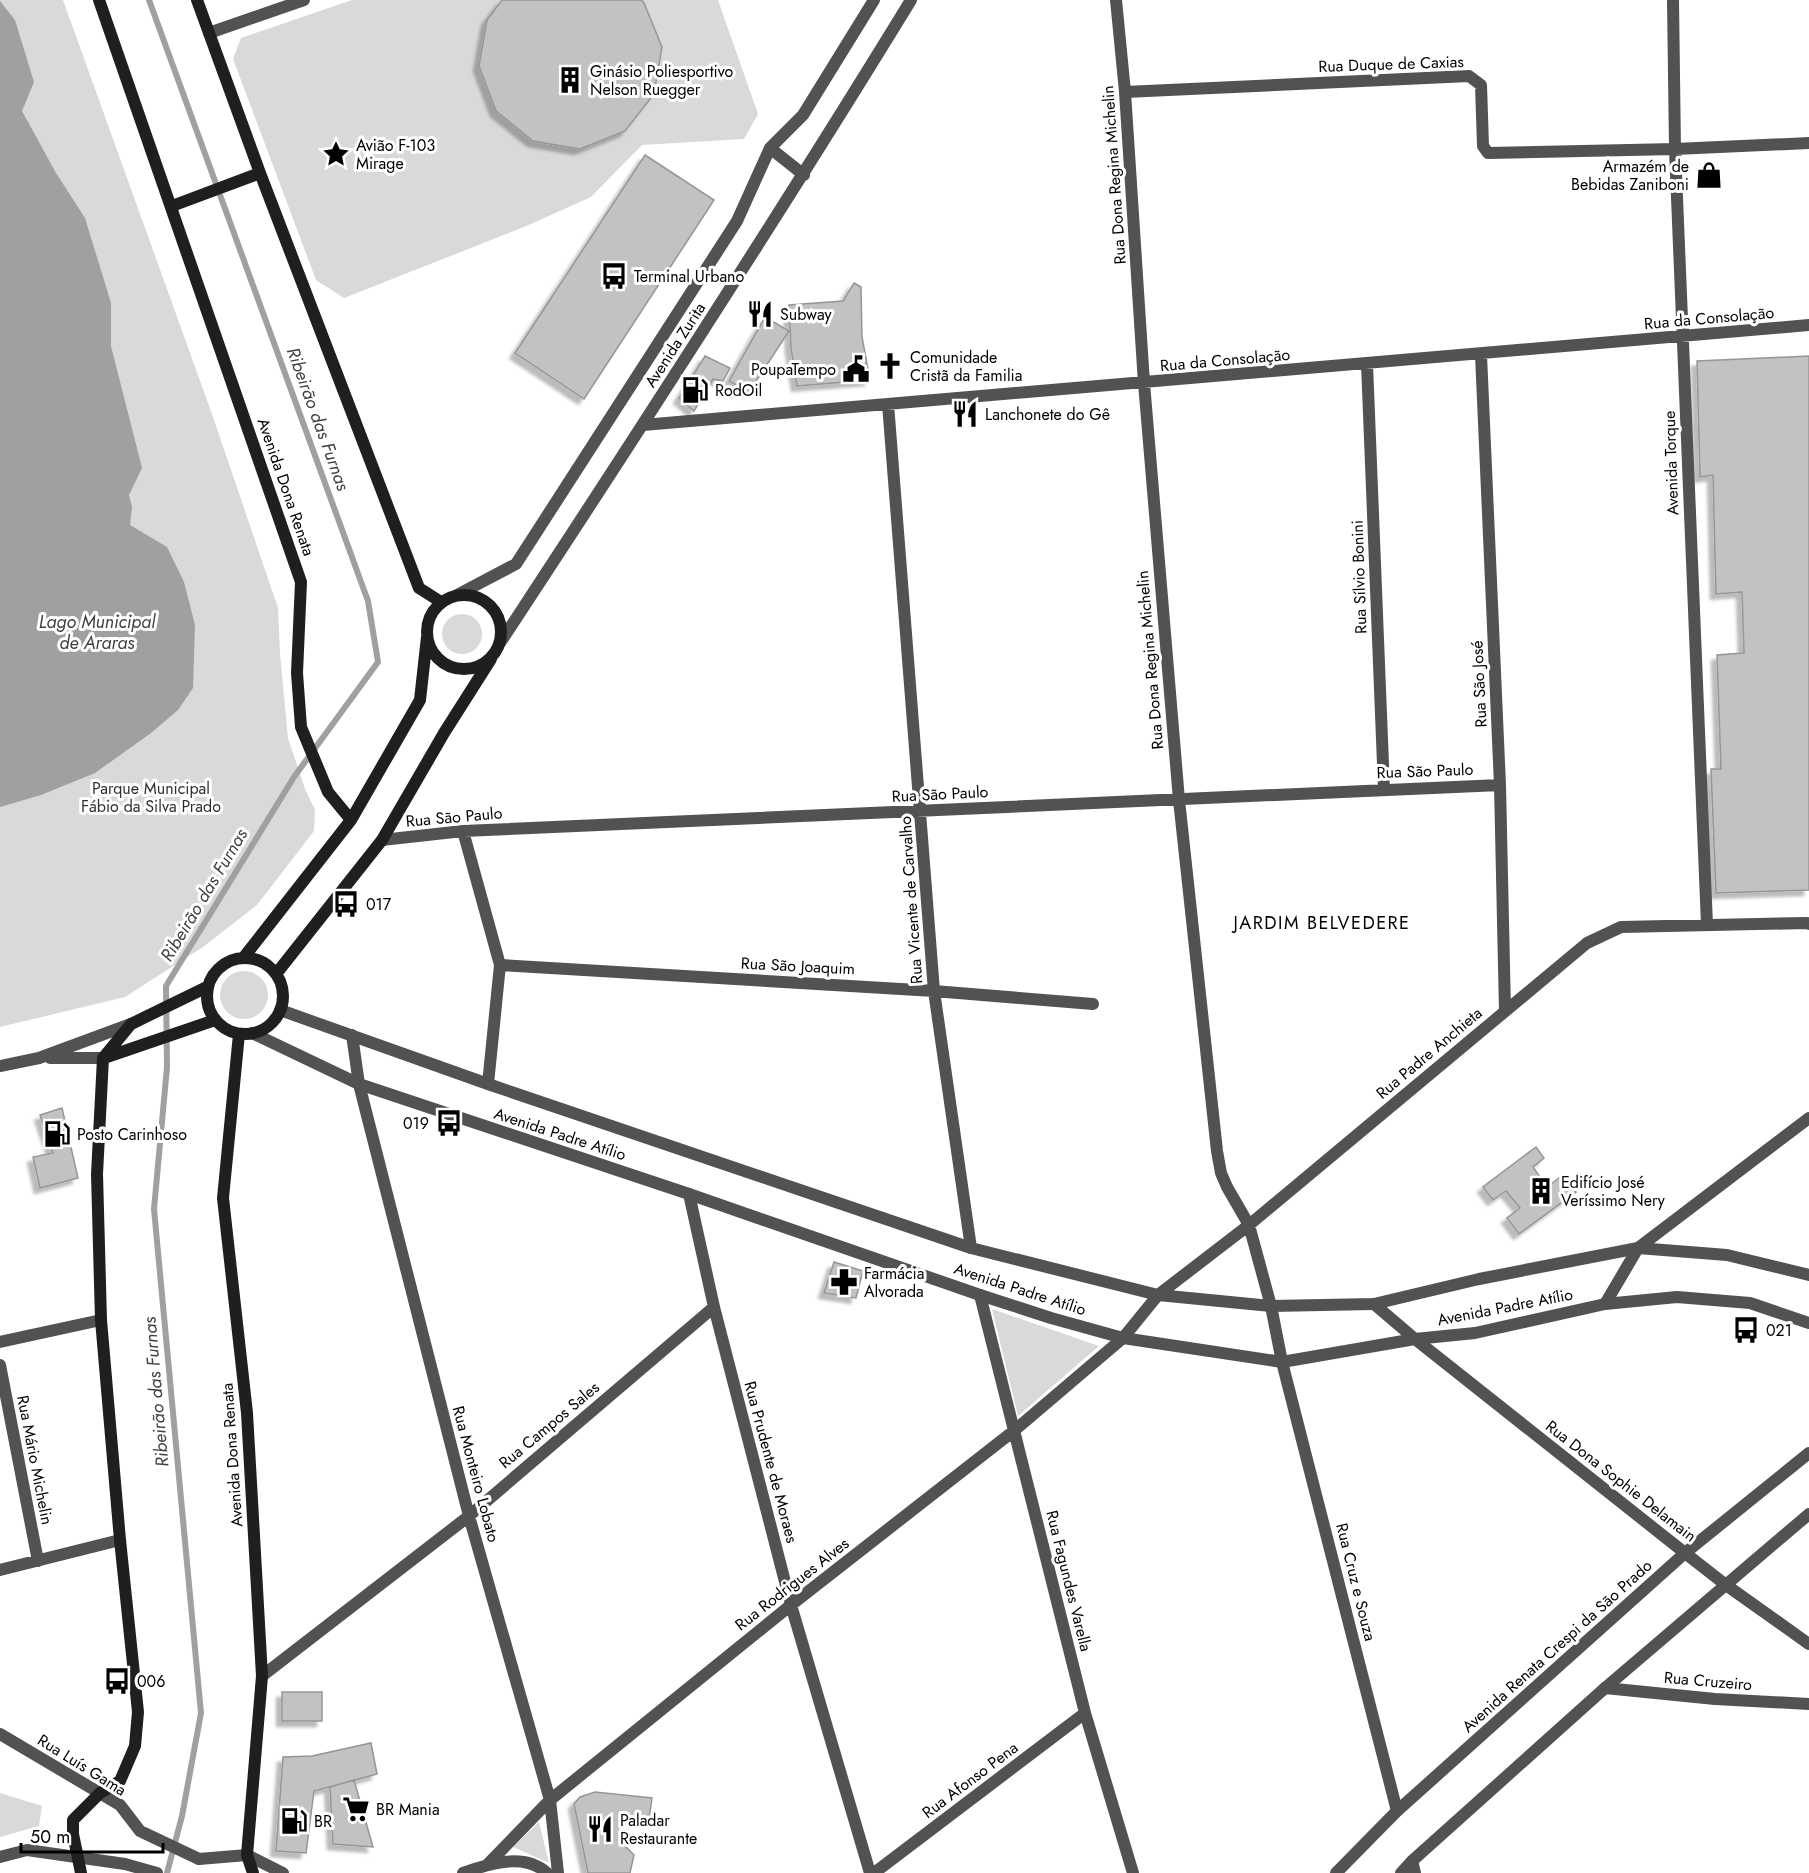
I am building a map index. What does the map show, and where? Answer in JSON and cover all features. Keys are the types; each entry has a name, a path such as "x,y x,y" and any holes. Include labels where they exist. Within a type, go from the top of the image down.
{"main road":[{"name":"Avenida Dona Renata","path":"99,0 301,582 297,673 300,728 328,792 351,820"},
{"path":"197,0 260,173 419,588 441,602"},
{"path":"172,207 260,173"},
{"path":"244,957 351,820 420,700 426,666 427,627 434,609 441,602 457,595 470,595 482,599 492,607 499,618 502,630 500,643 382,840 276,974"},
{"path":"427,637 438,658 458,669 470,670 491,659"},
{"path":"244,957 256,959 268,965 276,974 282,985 283,998 274,1021 264,1029 246,1034 230,1031 215,1020 206,998 207,987 212,975 220,965 232,959 244,957"},
{"path":"81,1873 73,1834 73,1820 100,1793 120,1781 135,1746 138,1712 101,1320 97,1174 103,1058 131,1024 207,987"},
{"path":"103,1058 215,1020"},
{"name":"Avenida Dona Renata","path":"246,1034 223,1198 247,1413 262,1676 247,1855 253,1873"}],"street":[{"path":"209,33 304,0"},
{"name":"Avenida Zurita","path":"457,595 516,564 737,221 770,148 803,115 874,0"},
{"name":"Avenida Zurita","path":"500,643 804,175 911,0"},
{"name":"Rua Dona Regina Michelin","path":"1116,0 1125,92 1144,383 1179,800 1217,1151 1221,1173 1227,1187 1249,1225 1271,1306"},
{"name":"Avenida Torque","path":"1673,0 1674,149 1707,925"},
{"name":"Rua Duque de Caxias","path":"1125,92 1469,76 1481,85 1483,146 1488,153 1809,143"},
{"path":"770,148 804,175"},
{"name":"Rua da Consolação","path":"643,425 1481,355 1809,325"},
{"name":"Rua São José","path":"1481,355 1500,785 1505,1011"},
{"name":"Rua Sílvio Bonini","path":"1367,364 1384,789"},
{"name":"Rua Vicente de Carvalho","path":"888,404 934,991 971,1248"},
{"name":"Rua São Paulo","path":"382,840 463,831 1500,785"},
{"path":"463,831 500,965 488,1084"},
{"name":"Rua Padre Anchieta","path":"1123,1338 1158,1295 1249,1225 1587,943 1621,927 1809,924"},
{"name":"Rua São Joaquim","path":"500,965 934,991 1093,1004"},
{"name":"Avenida Padre Atílio","path":"280,1010 488,1084 971,1248 1158,1295 1271,1306 1374,1304 1479,1279 1638,1248 1727,1255 1809,1275"},
{"path":"0,1066 39,1058 131,1024"},
{"name":"Avenida Padre Atílio","path":"246,1034 359,1084 689,1194 980,1295 1123,1338 1282,1362 1415,1339 1475,1333 1605,1304 1677,1297 1750,1303 1809,1323"},
{"name":"Rua Monteiro Lobato","path":"352,1035 359,1084 469,1516 550,1800 558,1873"},
{"path":"39,1058 103,1058"},
{"path":"1605,1304 1638,1248 1809,1118"},
{"name":"Rua Prudente de Moraes","path":"689,1194 714,1307 791,1605 872,1873"},
{"name":"Rua Fagundes Varella","path":"980,1295 1085,1713 1133,1873"},
{"name":"Rua Dona Sophie Delamain","path":"1374,1304 1685,1553 1809,1644"},
{"name":"Rua Cruz e Souza","path":"1271,1306 1282,1362 1397,1811"},
{"name":"Rua Campos Sales","path":"262,1676 469,1516 714,1307"},
{"path":"0,1342 101,1320"},
{"name":"Rua Rodrigues Alves","path":"485,1868 550,1800 791,1605 1016,1431 1123,1338"},
{"name":"Rua Mário Michelin","path":"0,1365 38,1561"},
{"name":"Avenida Renata Crespi da São Prado","path":"1336,1873 1397,1811 1685,1553 1809,1453"},
{"path":"1401,1873 1414,1867 1605,1688 1809,1514"},
{"path":"0,1570 120,1540"},
{"name":"Rua Cruzeiro","path":"1605,1688 1715,1699 1809,1704"},
{"name":"Rua Afonso Pena","path":"872,1873 1085,1713"},
{"name":"Rua Luís Gama","path":"0,1734 120,1805 140,1831 199,1859 247,1855"},
{"path":"0,1857 27,1850 125,1864 157,1873"},
{"path":"247,1855 283,1873"},
{"path":"463,1873 510,1861 528,1863 547,1873"}],"green space":[{"name":"Parque Municipal Fábio da Silva Prado","path":"0,0 63,0 212,414 278,608 288,738 305,789 315,810 314,831 257,905 203,947 125,997 0,1027"},
{"path":"352,0 718,0 758,114 744,139 642,145 591,197 524,227 344,298 316,280 233,59 241,38"},
{"path":"462,614 476,620 482,634 476,648 462,654 448,648 442,634 448,620"},
{"path":"244,971 261,978 268,995 261,1012 244,1019 227,1012 220,995 227,978"},
{"path":"992,1309 1099,1346 1018,1416"},
{"path":"0,1793 42,1806 39,1826 0,1837"},
{"path":"539,1822 549,1863 513,1847"}],"water":[{"name":"Lago Municipal de Araras","path":"0,1 15,20 34,82 22,111 56,173 85,218 111,303 111,346 142,468 129,495 132,507 130,525 167,547 184,582 195,625 193,688 178,710 151,733 95,773 41,795 0,807"}],"building":[{"name":"Ginásio Poliesportivo Nelson Ruegger","path":"502,0 641,0 644,3 662,47 654,94 625,131 580,149 533,141 496,111 479,66 487,20"},
{"name":"Terminal Urbano","path":"645,155 714,200 584,399 515,353"},
{"path":"854,283 861,287 862,337 870,380 797,386 791,348 789,305 843,301"},
{"path":"765,317 789,331 749,392 729,381"},
{"name":"RodOil","path":"705,356 730,368 723,381 713,379 694,411 679,398"},
{"path":"1809,356 1809,890 1716,893 1711,769 1721,769 1717,655 1744,653 1742,592 1716,594 1713,475 1700,477 1697,361"},
{"name":"Posto Carinhoso","path":"62,1108 78,1178 40,1188 33,1157 53,1153 40,1115"},
{"name":"Edifício José Veríssimo Nery","path":"1536,1147 1544,1158 1533,1167 1547,1187 1563,1175 1576,1192 1519,1234 1507,1218 1520,1208 1506,1191 1493,1200 1483,1187"},
{"name":"Farmácia Alvorada","path":"834,1262 863,1271 856,1298 824,1293"},
{"path":"282,1692 322,1692 322,1721 282,1721"},
{"name":"BR","path":"371,1743 377,1774 314,1791 306,1853 276,1851 283,1757 312,1756"},
{"path":"354,1780 373,1847 333,1844 330,1787"},
{"name":"Paladar Restaurante","path":"595,1792 652,1798 649,1819 625,1816 619,1840 634,1855 630,1873 588,1873 574,1804 580,1797"}],"waterway":[{"name":"Ribeirão das Furnas","path":"149,0 368,601 378,662 294,777 166,986 167,1067 154,1209 201,1713 182,1816 167,1873"}],"place":[{"name":"Ginásio Poliesportivo Nelson Ruegger","path":"570,80"},
{"name":"Avião F-103 Mirage","path":"336,154"},
{"name":"Armazém de Bebidas Zaniboni","path":"1709,175"},
{"name":"Terminal Urbano","path":"614,276"},
{"name":"Subway","path":"760,314"},
{"name":"Comunidade Cristã da Familia","path":"890,366"},
{"name":"PoupaTempo","path":"856,369"},
{"name":"RodOil","path":"695,390"},
{"name":"Lanchonete do Gê","path":"965,414"},
{"name":"017","path":"346,904"},
{"name":"019","path":"449,1123"},
{"name":"Posto Carinhoso","path":"57,1134"},
{"name":"Edifício José Veríssimo Nery","path":"1541,1191"},
{"name":"Farmácia Alvorada","path":"844,1282"},
{"name":"021","path":"1746,1330"},
{"name":"006","path":"117,1681"},
{"name":"BR Mania","path":"356,1809"},
{"name":"BR","path":"294,1821"},
{"name":"Paladar Restaurante","path":"600,1829"}],"district":[{"name":"JARDIM BELVEDERE","path":"1322,923"}]}
